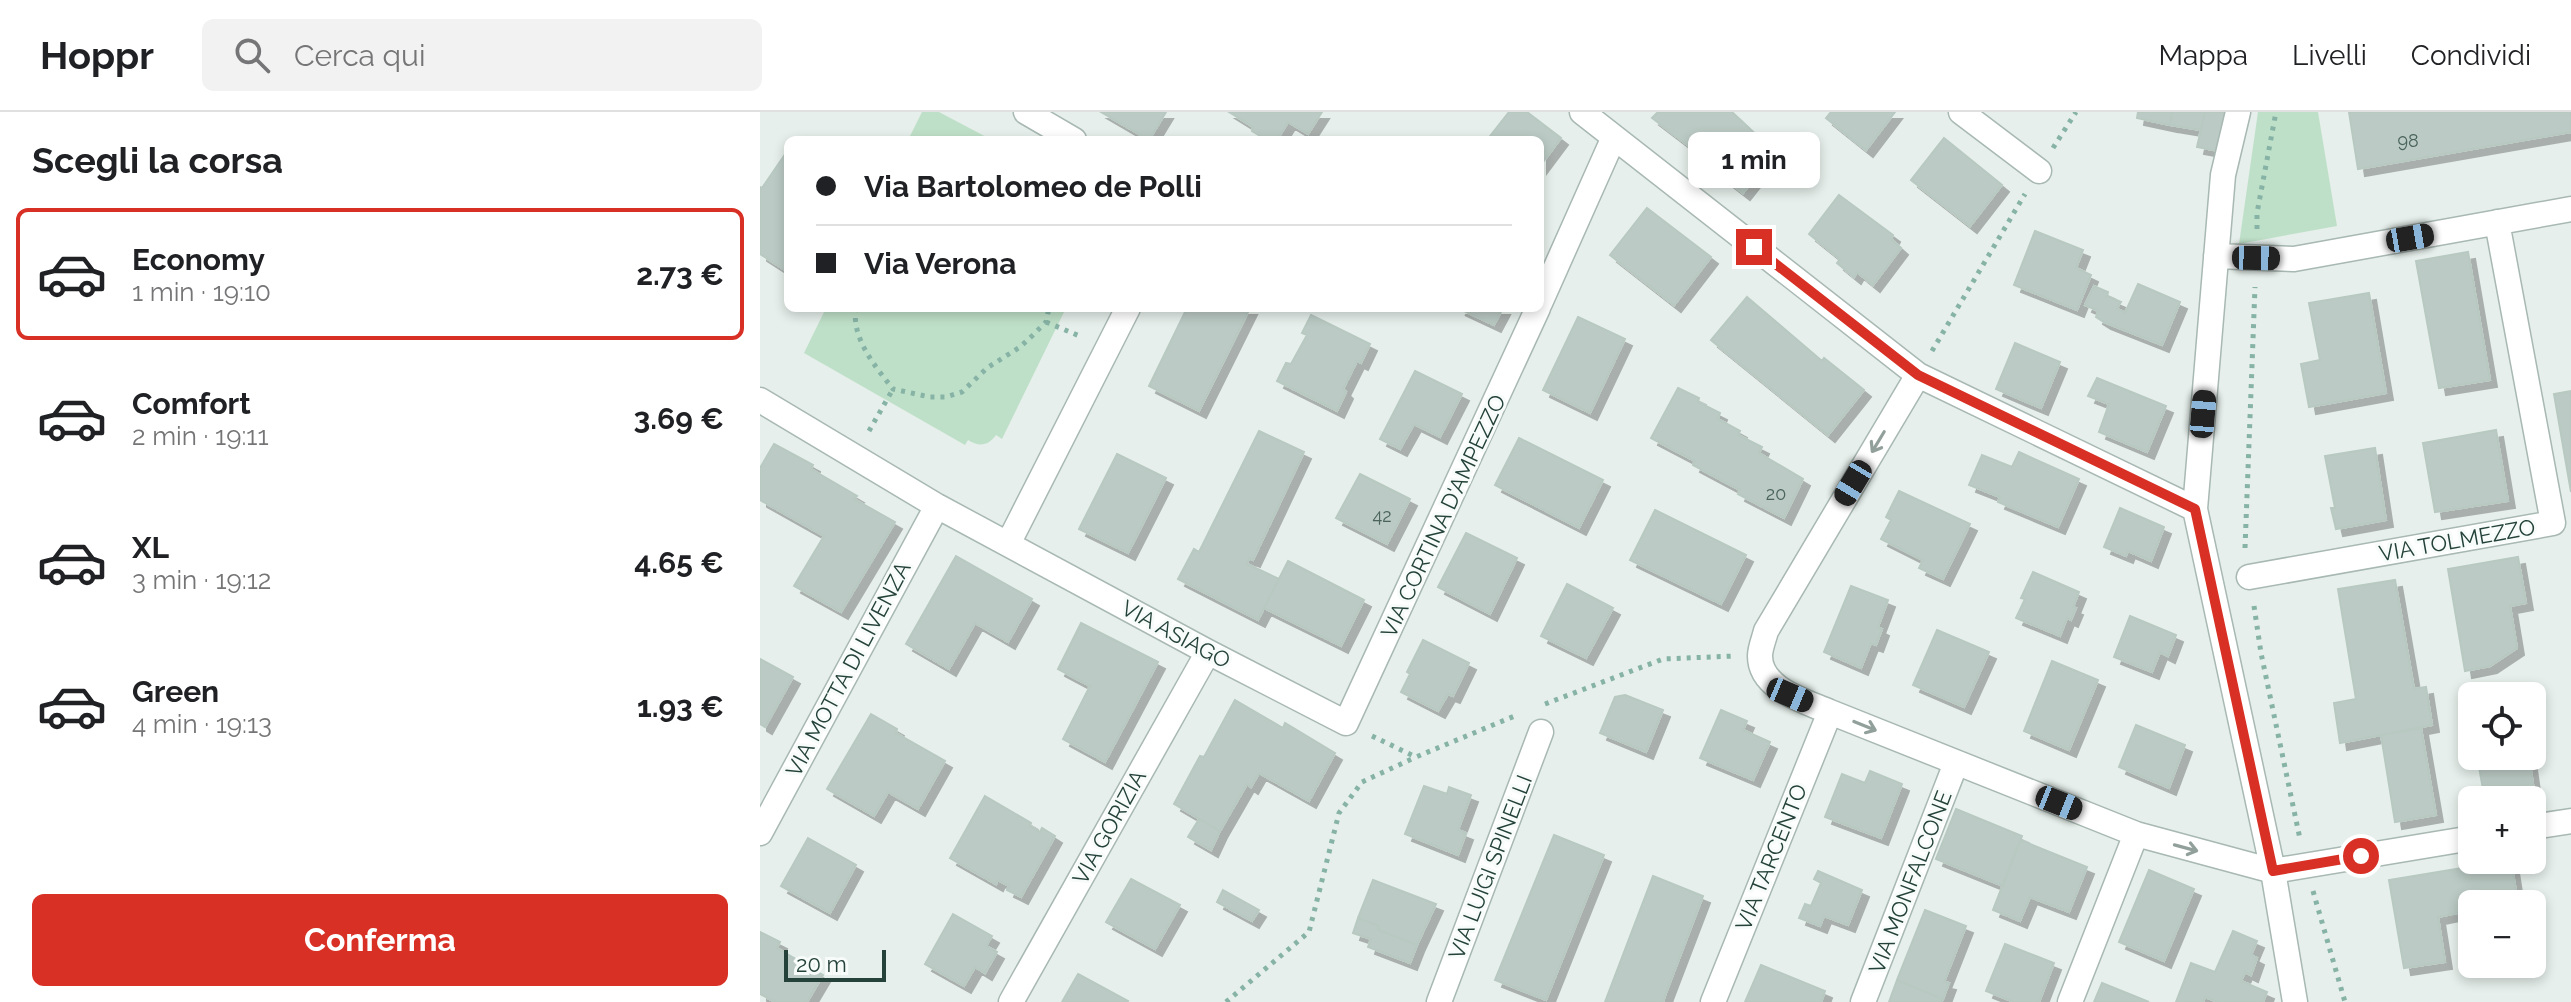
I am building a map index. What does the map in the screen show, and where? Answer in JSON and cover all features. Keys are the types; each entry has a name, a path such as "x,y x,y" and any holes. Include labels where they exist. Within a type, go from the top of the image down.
{"street":[{"path":"1026,112 1067,136"},
{"path":"1582,112 1918,375 2195,509"},
{"path":"1961,112 2039,171"},
{"path":"2238,112 2223,175 2195,509 2273,871 2295,1002"},
{"name":"VIA CORTINA D'AMPEZZO","path":"1544,295 1614,137"},
{"path":"2216,256 2294,259 2571,209"},
{"name":"VIA TOLMEZZO","path":"2249,577 2553,523 2497,222"},
{"path":"1008,544 1126,312"},
{"name":"VIA CORTINA D'AMPEZZO","path":"1346,723 1536,312"},
{"path":"1918,375 1773,617 1760,654 1766,675 1776,686 1830,712 2136,834 2273,871 2458,840"},
{"name":"VIA ASIAGO","path":"760,400 937,506 1346,723"},
{"name":"VIA MOTTA DI LIVENZA","path":"760,833 937,506"},
{"name":"VIA GORIZIA","path":"1011,1002 1208,652"},
{"name":"VIA TARCENTO","path":"1713,1002 1830,712"},
{"name":"VIA LUIGI SPINELLI","path":"1439,1002 1541,732"},
{"name":"VIA MONFALCONE","path":"1863,1002 1956,763"},
{"path":"2546,825 2571,821"},
{"path":"2070,1002 2136,834"}],"path":[{"path":"1918,375 2076,112"},
{"path":"2276,112 2257,213 2245,543 2261,653 2306,866 2345,1002"},
{"path":"855,312 862,343 893,389 930,397 946,397 962,392 987,368 1020,347 1046,322 1048,312"},
{"path":"1046,322 1108,348"},
{"path":"854,456 893,389"},
{"path":"1226,1002 1309,932 1339,813 1362,782 1416,757"}],"green space":[{"path":"922,112 939,112 984,136 910,136"},
{"path":"2258,112 2318,112 2337,226 2239,244"},
{"path":"824,312 1064,312 1002,439 996,435 987,443 976,444 968,440 965,445 804,353"}],"building":[{"path":"1101,112 1166,112 1151,136 1142,136"},
{"path":"1229,112 1322,112 1308,134 1288,122 1279,136 1260,136 1252,131 1253,127"},
{"path":"1509,112 1527,112 1561,138 1544,161 1544,136 1490,136"},
{"path":"1658,112 1732,112 1774,154 1743,193 1652,118"},
{"path":"1831,112 1895,112 1866,150 1826,118"},
{"path":"2138,112 2172,112 2170,125 2137,118"},
{"path":"2172,112 2205,112 2201,130 2170,125"},
{"path":"2205,112 2226,112 2219,151 2197,147"},
{"path":"2349,112 2571,112 2571,132 2358,169"},
{"path":"1944,138 2002,185 1970,226 1911,180"},
{"path":"784,156 784,269 760,254 762,188"},
{"path":"1839,195 1893,235 1891,239 1901,248 1873,285 1857,272 1854,277 1837,263 1840,259 1809,234"},
{"path":"1647,208 1711,257 1674,305 1610,255"},
{"path":"2035,231 2083,250 2076,268 2091,275 2077,310 2014,285"},
{"path":"2468,252 2490,380 2439,388 2416,261"},
{"path":"2138,284 2180,302 2162,345 2104,322 2096,317 2098,311 2085,305 2094,286 2121,302 2117,308 2125,313"},
{"path":"2369,293 2386,393 2309,407 2301,364 2320,360 2309,303"},
{"path":"1747,297 1822,361 1824,358 1864,390 1828,435 1711,340"},
{"path":"1185,312 1248,312 1199,411 1149,386"},
{"path":"1466,312 1501,312 1494,325"},
{"path":"1311,315 1370,344 1361,363 1357,361 1343,389 1346,392 1337,411 1277,381 1286,363 1291,364 1307,335 1302,333"},
{"path":"1578,317 1625,339 1590,413 1543,390"},
{"path":"2015,343 2060,362 2041,408 1996,389"},
{"path":"1415,371 1462,394 1440,437 1414,424 1400,449 1380,439"},
{"path":"2097,378 2166,406 2147,452 2099,432 2109,404 2088,396"},
{"path":"1678,388 1720,413 1718,419 1740,431 1738,435 1762,447 1759,453 1803,479 1784,518 1738,494 1740,490 1693,465 1695,461 1651,438"},
{"path":"2571,391 2571,492 2554,394"},
{"path":"2496,430 2508,501 2435,512 2423,443"},
{"path":"1259,431 1304,452 1253,560 1249,558 1247,564 1279,579 1258,620 1178,579 1194,549 1199,552"},
{"path":"1519,438 1603,480 1579,528 1495,485"},
{"path":"774,444 813,465 811,469 857,496 854,499 895,522 841,612 794,586 824,536 760,500 760,468"},
{"path":"2375,448 2386,520 2336,529 2325,456"},
{"path":"2019,452 2079,479 2058,527 1998,502 2000,497 1969,485 1982,455 2012,467"},
{"path":"1117,454 1166,478 1128,553 1079,529"},
{"path":"1360,474 1410,499 1387,544 1336,518"},
{"path":"1899,491 1970,524 1943,579 1919,568 1923,560 1881,539 1891,520 1886,517"},
{"path":"2120,508 2164,527 2151,561 2128,551 2126,556 2104,547"},
{"path":"1655,510 1746,555 1721,604 1630,560"},
{"path":"1466,533 1517,558 1490,614 1438,587"},
{"path":"956,556 1032,599 1008,642 975,623 949,669 906,644"},
{"path":"2518,557 2526,603 2510,606 2517,648 2490,666 2465,671 2448,569"},
{"path":"1288,561 1364,600 1341,646 1264,608"},
{"path":"2033,572 2079,592 2071,620 2067,618 2060,636 2016,618"},
{"path":"2395,580 2414,689 2426,687 2432,725 2340,743 2334,703 2356,699 2338,589"},
{"path":"1567,584 1613,608 1586,658 1541,636"},
{"path":"1851,586 1888,600 1878,627 1882,629 1876,645 1871,643 1861,668 1824,652"},
{"path":"2130,616 2176,635 2168,656 2160,652 2152,672 2114,657"},
{"path":"1081,623 1158,662 1105,762 1063,739 1090,686 1058,669"},
{"path":"1937,630 1989,652 1964,707 1913,685"},
{"path":"1423,640 1469,663 1453,696 1448,694 1438,711 1401,692"},
{"path":"760,659 793,677 765,727 760,724"},
{"path":"2052,661 2098,680 2069,750 2024,731"},
{"path":"1625,695 1663,710 1646,752 1600,733 1615,697"},
{"path":"1235,700 1283,728 1285,723 1335,753 1309,801 1259,773 1251,787 1247,784 1220,831 1174,804"},
{"path":"1721,710 1747,721 1743,730 1770,742 1753,780 1700,758"},
{"path":"871,714 897,729 896,733 945,761 918,809 888,792 874,816 827,789"},
{"path":"2136,725 2185,745 2169,788 2119,767"},
{"path":"2421,728 2436,815 2395,822 2381,735"},
{"path":"2480,770 2531,770 2533,786 2482,786"},
{"path":"1870,771 1902,784 1881,838 1825,817 1842,774 1865,783"},
{"path":"1424,786 1447,794 1449,787 1471,795 1458,830 1466,833 1458,855 1405,834"},
{"path":"985,796 1031,823 1030,826 1040,832 1042,828 1055,836 1021,897 1007,890 1009,886 998,880 996,884 950,858"},
{"path":"1956,809 2022,836 2003,886 1936,859"},
{"path":"1199,819 1220,831 1211,850 1188,837"},
{"path":"1554,835 1604,855 1546,1000 1495,980"},
{"path":"808,838 856,865 830,913 781,886"},
{"path":"2020,840 2087,867 2069,912 2030,897 2020,921 1993,910"},
{"path":"2458,869 2458,874 2513,874 2516,890 2458,890 2458,913 2438,917 2445,962 2404,968 2389,880"},
{"path":"2149,870 2194,889 2164,961 2119,942"},
{"path":"1818,871 1862,890 1848,925 1824,916 1820,926 1799,918 1805,904 1811,906 1821,883 1814,879"},
{"path":"1653,876 1703,896 1663,1002 1605,1002"},
{"path":"1131,879 1180,905 1155,949 1106,922"},
{"path":"1373,880 1436,904 1417,945 1378,930 1379,926 1358,918"},
{"path":"1223,890 1259,910 1252,921 1217,902"},
{"path":"1925,910 1966,926 1944,982 1949,983 1943,999 1897,980"},
{"path":"953,914 992,936 986,946 997,952 985,973 975,967 964,986 925,964"},
{"path":"1358,918 1379,926 1378,930 1417,945 1410,963 1368,947 1371,939 1353,933"},
{"path":"2233,931 2257,941 2251,955 2257,958 2251,975 2245,972 2241,981 2267,992 2263,1002 2218,1002 2205,997 2203,1002 2176,1002 2191,963 2215,972"},
{"path":"760,932 780,942 777,948 823,975 807,1002 775,1002 760,994"},
{"path":"2005,944 2054,963 2039,1002 2014,1002 1986,991"},
{"path":"1761,965 1825,991 1821,1002 1745,1002"},
{"path":"1078,974 1128,1001 1062,1002"},
{"path":"1897,980 1943,999 1941,1002 1889,1002"},
{"path":"2102,983 2149,1002 2094,1002"}],"route":[{"path":"1754,247 1918,375 2195,509 2273,871 2361,856"}]}
